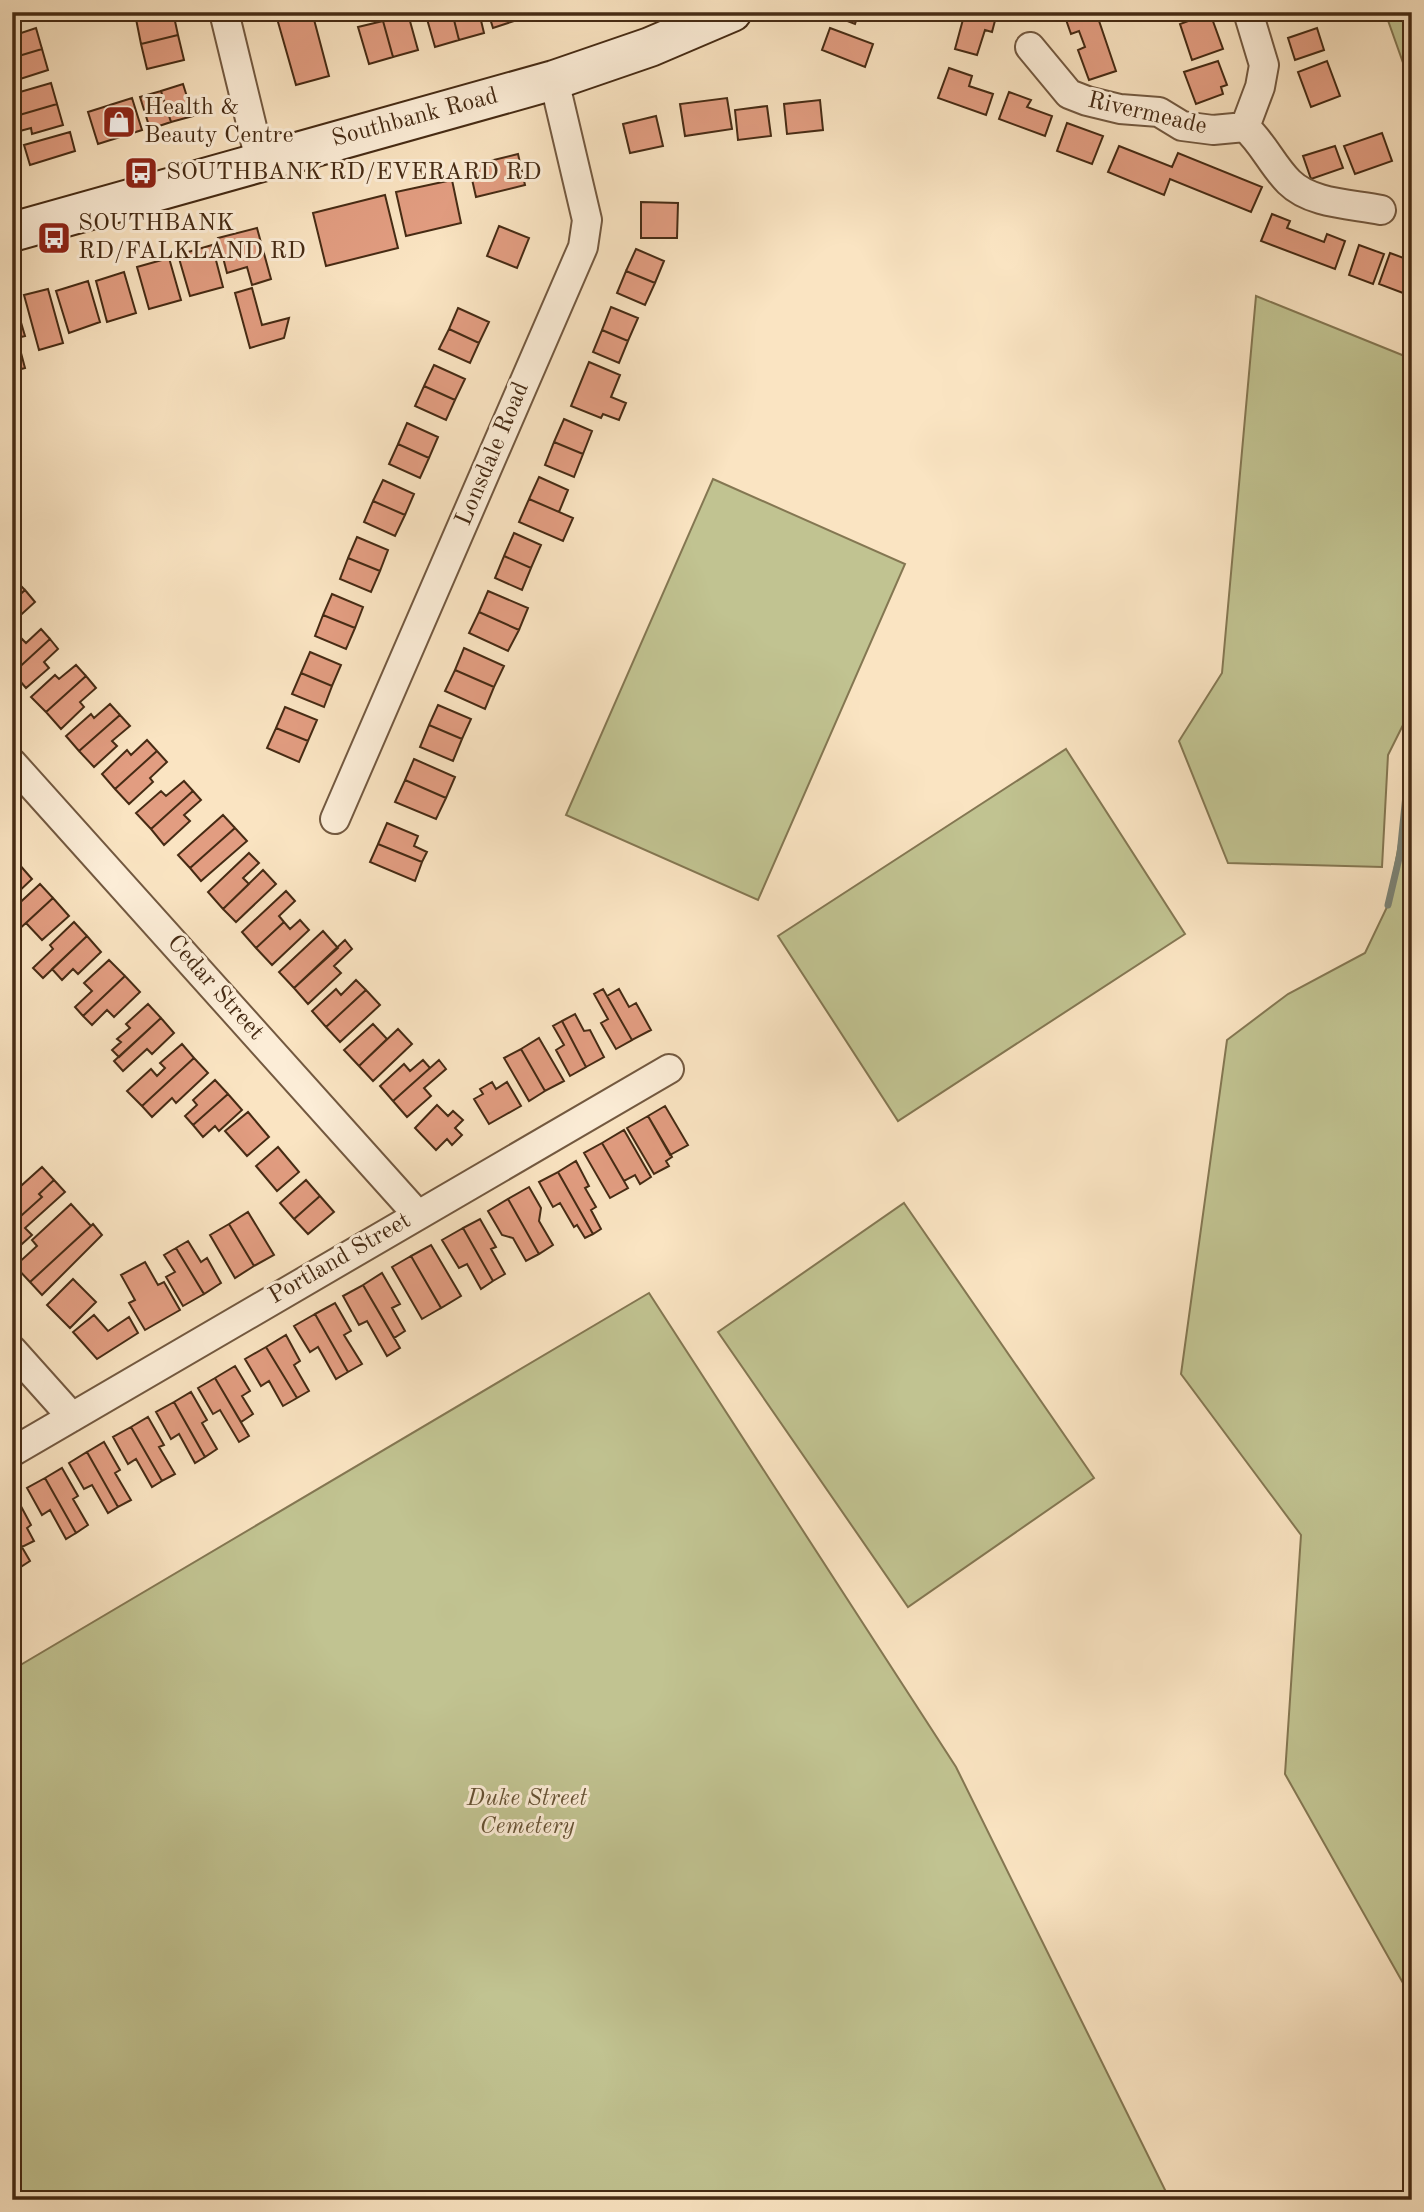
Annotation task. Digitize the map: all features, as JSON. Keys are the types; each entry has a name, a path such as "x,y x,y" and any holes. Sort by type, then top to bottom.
{"street":[{"path":"224,12 260,160"},
{"name":"Southbank Road","path":"12,232 260,160 554,80 650,47 732,12"},
{"path":"1248,12 1264,65 1260,87 1245,127 1262,143 1290,183 1320,199 1381,209"},
{"name":"Rivermeade","path":"1030,47 1069,94 1087,102 1120,109 1159,112 1182,126 1213,130 1245,127"},
{"name":"Lonsdale Road","path":"335,819 583,247 587,220 554,80"},
{"name":"Cedar Street","path":"12,763 417,1214"},
{"name":"Portland Street","path":"12,1452 669,1069"},
{"path":"12,1350 72,1416"}],"green space":[{"path":"1385,12 1412,12 1412,88"},
{"path":"1256,296 1412,359 1412,707 1388,755 1382,867 1228,863 1179,741 1222,673"},
{"path":"713,479 905,564 758,900 566,815"},
{"path":"1066,749 1185,934 898,1121 778,936"},
{"path":"1412,772 1412,1999 1285,1774 1301,1535 1181,1374 1227,1040 1288,994 1365,953 1388,905"},
{"path":"904,1203 1094,1478 908,1607 718,1332"},
{"name":"Duke Street Cemetery","path":"649,1293 956,1767 1170,2200 12,2200 12,1670"}],"building":[{"path":"173,12 178,35 141,44 136,19"},
{"path":"312,12 329,76 296,85 276,15"},
{"path":"425,12 452,12 459,40 435,47"},
{"path":"452,12 479,12 484,33 459,40"},
{"path":"488,12 515,12 517,20 493,28"},
{"path":"515,12 542,12 542,14 517,20"},
{"path":"824,12 859,12 855,24"},
{"path":"965,12 997,13 992,32 985,30 977,55 955,49"},
{"path":"1096,12 1116,71 1089,80 1078,50 1085,47 1079,31 1071,34 1064,14"},
{"path":"1210,13 1223,49 1192,60 1180,24"},
{"path":"408,14 418,50 393,57 383,21"},
{"path":"383,21 393,57 369,64 358,27"},
{"path":"36,28 42,49 12,58 12,36"},
{"path":"830,28 873,44 865,67 822,50"},
{"path":"1317,28 1324,50 1295,60 1288,38"},
{"path":"178,35 184,60 147,69 141,44"},
{"path":"42,49 48,70 17,80 15,74 12,75 12,58"},
{"path":"1218,61 1227,85 1221,87 1223,94 1196,104 1184,72"},
{"path":"1327,61 1340,96 1311,107 1298,72"},
{"path":"949,68 972,76 969,86 993,94 986,115 938,98"},
{"path":"51,83 57,104 16,116 12,100 21,97 20,92"},
{"path":"183,84 193,116 171,122 161,91"},
{"path":"161,91 171,122 150,129 140,97"},
{"path":"1009,92 1031,100 1027,107 1052,116 1045,136 999,119"},
{"path":"132,98 142,130 120,137 110,105"},
{"path":"727,98 732,129 685,136 680,104"},
{"path":"820,100 823,130 787,134 784,104"},
{"path":"57,104 63,125 32,134 31,128 20,131 16,116"},
{"path":"110,105 120,137 98,144 88,112"},
{"path":"767,106 771,136 738,140 735,110"},
{"path":"656,116 663,146 630,153 623,124"},
{"path":"1067,123 1103,136 1092,164 1057,151"},
{"path":"70,132 75,151 30,165 24,145"},
{"path":"1382,133 1392,161 1355,174 1344,146"},
{"path":"1119,146 1172,167 1178,153 1262,187 1251,212 1170,179 1164,195 1108,172"},
{"path":"1335,146 1343,168 1311,179 1303,156"},
{"path":"518,154 525,185 476,197 469,166"},
{"path":"452,180 461,223 406,236 396,192"},
{"path":"385,195 398,248 326,266 313,213"},
{"path":"641,202 678,203 677,238 641,238"},
{"path":"1272,214 1290,221 1287,228 1324,242 1327,234 1345,241 1335,269 1261,241"},
{"path":"499,226 529,238 517,268 487,256"},
{"path":"257,228 271,279 252,285 247,267 227,273 218,238"},
{"path":"212,245 223,287 190,296 178,255"},
{"path":"1359,245 1384,254 1373,284 1349,275"},
{"path":"636,249 664,261 655,283 626,271"},
{"path":"1390,253 1412,261 1409,271 1412,272 1411,296 1379,284"},
{"path":"169,258 181,300 149,309 137,267"},
{"path":"626,271 655,283 645,305 617,293"},
{"path":"124,272 136,313 107,322 96,281"},
{"path":"88,281 100,322 69,333 56,291"},
{"path":"252,288 262,325 289,318 284,338 250,348 235,293"},
{"path":"48,289 63,343 39,350 24,295"},
{"path":"611,307 638,318 628,341 602,330"},
{"path":"458,308 489,322 479,343 449,329"},
{"path":"17,309 25,336 17,338 25,368 14,371 12,311"},
{"path":"449,329 479,343 470,363 439,349"},
{"path":"602,330 628,341 619,363 593,352"},
{"path":"589,362 620,375 611,397 626,403 619,420 603,414 601,418 571,406"},
{"path":"434,365 465,379 455,400 424,386"},
{"path":"424,386 455,400 446,420 415,406"},
{"path":"564,419 592,431 583,454 554,442"},
{"path":"407,423 438,437 429,458 398,444"},
{"path":"554,442 583,454 574,477 545,465"},
{"path":"398,444 429,458 420,478 389,464"},
{"path":"539,477 568,490 559,512 529,499"},
{"path":"383,480 414,494 405,515 373,501"},
{"path":"529,499 573,518 563,541 519,522"},
{"path":"373,501 405,515 395,536 364,522"},
{"path":"514,533 541,545 531,568 504,556"},
{"path":"357,537 388,550 380,571 348,558"},
{"path":"504,556 531,568 522,590 495,578"},
{"path":"348,558 380,571 371,592 340,579"},
{"path":"12,577 25,590 12,602"},
{"path":"25,590 35,602 12,623 12,602"},
{"path":"488,591 528,608 519,630 479,612"},
{"path":"332,594 363,607 355,628 323,615"},
{"path":"479,612 519,630 508,651 469,633"},
{"path":"323,615 355,628 346,649 315,636"},
{"path":"41,629 50,639 13,673 12,648 22,639 26,643"},
{"path":"50,639 58,649 44,662 49,668 26,688 13,673"},
{"path":"464,648 504,666 494,687 455,670"},
{"path":"310,652 341,665 332,686 301,673"},
{"path":"76,665 86,676 46,712 31,697 55,675 59,679"},
{"path":"455,670 494,687 485,709 445,691"},
{"path":"301,673 332,686 324,707 292,694"},
{"path":"86,676 96,688 80,702 84,707 61,729 46,712"},
{"path":"110,704 120,715 79,751 66,736 91,714 94,718"},
{"path":"438,705 471,719 462,739 429,725"},
{"path":"285,707 317,720 308,741 276,728"},
{"path":"120,715 130,726 112,741 117,746 94,767 79,751"},
{"path":"429,725 462,739 453,761 420,747"},
{"path":"276,728 308,741 299,762 267,748"},
{"path":"147,740 157,751 115,789 102,774 127,750 131,755"},
{"path":"157,751 167,762 150,778 153,782 129,804 115,789"},
{"path":"414,759 455,777 446,798 405,780"},
{"path":"405,780 446,798 436,819 395,802"},
{"path":"184,781 193,791 151,829 136,813 161,791 166,796"},
{"path":"193,791 201,800 184,815 190,821 164,845 151,829"},
{"path":"223,815 235,828 190,868 178,855"},
{"path":"387,823 418,836 414,846 427,852 422,862 378,844"},
{"path":"235,828 247,841 201,881 190,868"},
{"path":"378,844 422,862 415,881 370,862"},
{"path":"249,853 259,863 243,878 249,884 223,909 208,892"},
{"path":"18,863 32,879 12,898 12,868"},
{"path":"263,870 276,884 236,922 223,909"},
{"path":"40,884 53,898 15,933 12,929 12,910"},
{"path":"286,891 295,901 279,916 284,922 256,948 242,932"},
{"path":"53,898 69,916 42,940 26,923"},
{"path":"300,920 309,930 272,965 256,948 284,922 290,929"},
{"path":"74,922 87,936 43,978 33,968 53,949 50,945"},
{"path":"323,931 338,948 294,988 279,972"},
{"path":"87,936 101,952 78,974 73,969 62,980 52,969"},
{"path":"345,940 352,949 334,966 341,973 308,1004 294,988"},
{"path":"109,960 125,976 83,1016 75,1007 92,991 84,983"},
{"path":"125,976 140,992 114,1017 107,1010 92,1025 83,1016"},
{"path":"356,980 366,990 326,1027 312,1011 336,989 341,995"},
{"path":"603,989 632,1040 616,1049 601,1023 608,1019 594,994"},
{"path":"619,989 629,1007 636,1003 651,1030 632,1040 607,996"},
{"path":"366,990 380,1005 340,1042 326,1027"},
{"path":"148,1004 161,1018 119,1057 112,1050 121,1042 117,1039 130,1028 126,1024"},
{"path":"575,1014 584,1031 590,1030 604,1057 586,1067 562,1021"},
{"path":"161,1018 174,1033 152,1054 147,1049 123,1071 114,1061"},
{"path":"562,1021 586,1067 570,1076 556,1050 564,1045 553,1026"},
{"path":"373,1024 387,1039 359,1066 344,1050"},
{"path":"398,1029 412,1044 373,1081 359,1066"},
{"path":"539,1038 564,1081 545,1091 521,1049"},
{"path":"182,1044 194,1058 142,1106 127,1091 151,1069 157,1076 165,1068 160,1063"},
{"path":"521,1049 545,1091 529,1101 504,1058"},
{"path":"194,1058 208,1073 176,1103 172,1098 152,1117 142,1106"},
{"path":"423,1060 430,1068 393,1101 380,1086 404,1064 410,1071"},
{"path":"439,1060 446,1069 424,1088 431,1096 407,1117 393,1101"},
{"path":"215,1080 228,1094 193,1125 185,1116 197,1105 193,1100"},
{"path":"492,1082 496,1089 507,1082 521,1106 489,1124 474,1099 483,1094 480,1089"},
{"path":"228,1094 242,1110 219,1131 215,1126 203,1137 193,1125"},
{"path":"437,1105 448,1116 453,1111 463,1120 455,1128 462,1135 452,1145 447,1139 436,1150 415,1128"},
{"path":"665,1106 688,1145 670,1155 648,1116"},
{"path":"248,1112 269,1137 247,1156 225,1131"},
{"path":"648,1116 672,1157 666,1161 669,1166 654,1174 627,1128"},
{"path":"624,1130 651,1177 640,1184 635,1175 624,1181 602,1143"},
{"path":"602,1143 628,1188 610,1198 584,1153"},
{"path":"278,1147 299,1172 277,1191 256,1166"},
{"path":"576,1161 589,1186 585,1188 596,1207 591,1210 601,1229 593,1234 558,1172"},
{"path":"42,1167 54,1180 39,1194 42,1197 12,1224 12,1194"},
{"path":"558,1172 593,1234 585,1238 577,1225 574,1227 560,1203 553,1207 539,1182"},
{"path":"54,1180 65,1192 25,1228 32,1235 12,1253 12,1224 42,1197 39,1194"},
{"path":"306,1180 320,1196 294,1219 280,1203"},
{"path":"529,1187 541,1208 539,1221 553,1245 539,1254 508,1199"},
{"path":"320,1196 334,1212 308,1234 294,1219"},
{"path":"508,1199 539,1254 526,1261 513,1238 502,1235 488,1211"},
{"path":"71,1204 91,1226 30,1282 15,1266 37,1246 32,1240"},
{"path":"248,1212 274,1255 254,1266 229,1224"},
{"path":"480,1219 496,1247 491,1249 505,1274 493,1281 463,1228"},
{"path":"93,1224 102,1235 42,1295 30,1282"},
{"path":"229,1224 254,1266 235,1278 210,1235"},
{"path":"463,1228 493,1281 481,1289 467,1264 459,1268 442,1240"},
{"path":"188,1241 201,1262 207,1258 221,1283 204,1294 176,1248"},
{"path":"431,1245 461,1296 441,1308 411,1256"},
{"path":"176,1248 204,1294 183,1306 166,1277 175,1272 164,1255"},
{"path":"411,1256 441,1308 422,1319 392,1267"},
{"path":"145,1262 158,1285 164,1282 180,1310 145,1330 129,1303 135,1300 121,1275"},
{"path":"382,1273 400,1304 392,1308 405,1331 394,1338 363,1285"},
{"path":"73,1279 96,1302 70,1328 47,1305"},
{"path":"363,1285 400,1348 387,1356 367,1321 359,1325 343,1296"},
{"path":"335,1303 351,1331 344,1335 362,1364 348,1372 315,1314"},
{"path":"315,1314 348,1372 336,1379 318,1347 310,1352 294,1326"},
{"path":"94,1315 108,1331 129,1317 138,1333 97,1359 73,1332"},
{"path":"286,1335 300,1361 294,1365 309,1391 297,1398 266,1347"},
{"path":"266,1347 297,1398 283,1406 269,1381 261,1386 245,1359"},
{"path":"235,1366 250,1391 242,1396 253,1414 241,1422 215,1378"},
{"path":"215,1378 249,1436 239,1442 220,1410 213,1414 198,1388"},
{"path":"191,1392 207,1420 202,1423 217,1449 205,1457 174,1402"},
{"path":"174,1402 205,1457 195,1463 179,1434 171,1439 156,1412"},
{"path":"148,1417 164,1445 159,1447 175,1474 162,1481 131,1427"},
{"path":"131,1427 162,1481 152,1487 136,1459 128,1464 113,1437"},
{"path":"104,1442 120,1470 115,1473 131,1500 118,1507 87,1452"},
{"path":"87,1452 118,1507 108,1513 92,1485 84,1489 69,1463"},
{"path":"62,1468 78,1496 73,1499 88,1525 76,1533 45,1478"},
{"path":"45,1478 76,1533 66,1539 50,1510 42,1515 27,1488"},
{"path":"16,1497 31,1525 27,1528 34,1541 22,1547 12,1530 12,1499"},
{"path":"12,1530 30,1561 19,1568 12,1556"}],"waterway":[{"path":"1388,905 1400,854 1407,785 1412,772"}],"place":[{"name":"Health & Beauty Centre","path":"119,122"},
{"name":"SOUTHBANK RD/EVERARD RD","path":"141,173"},
{"name":"SOUTHBANK RD/FALKLAND RD","path":"54,238"}]}
